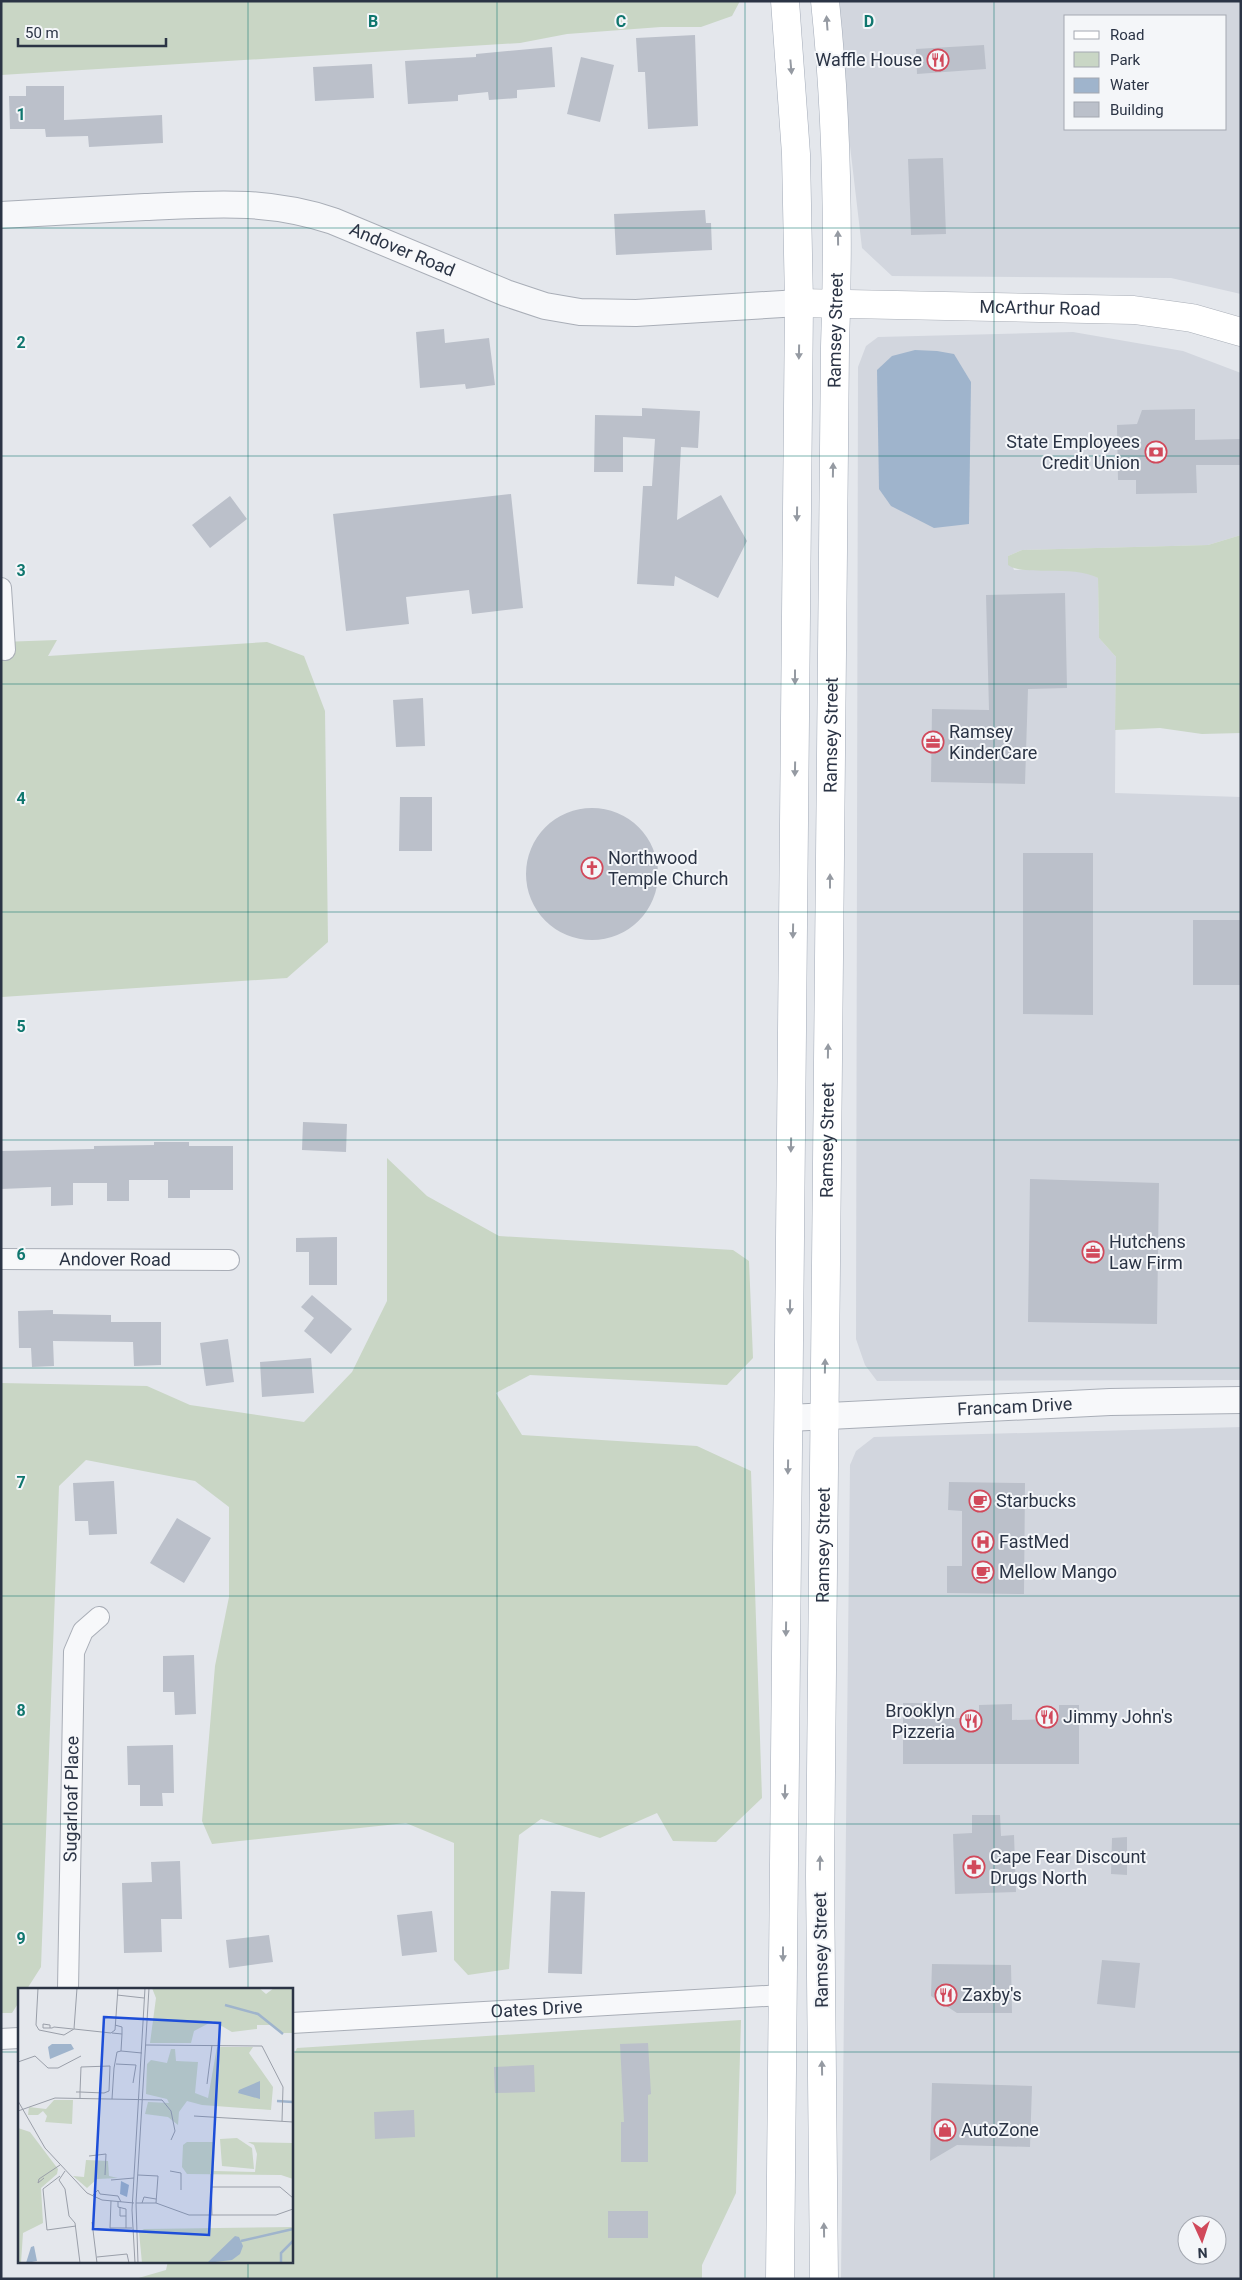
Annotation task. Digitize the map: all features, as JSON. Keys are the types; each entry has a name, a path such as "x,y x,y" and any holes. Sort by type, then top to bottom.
{"main road":[{"name":"Ramsey Street","path":"780,2279 799,303 796,154 786,1"},
{"name":"Ramsey Street","path":"824,2279 820,1866 836,304 838,260 836,162 825,1"},
{"name":"McArthur Road","path":"799,303 1134,310 1192,318 1241,332"}],"street":[{"name":"Andover Road","path":"1,215 227,203 269,205 310,213 333,221 499,291 526,301 565,310 636,313 799,303"},
{"path":"1,588 5,650"},
{"name":"Andover Road","path":"1,1259 229,1260"},
{"name":"Francam Drive","path":"788,1418 1110,1402 1241,1400"},
{"name":"Sugarloaf Place","path":"68,1988 74,1652 83,1630 99,1617"},
{"name":"Oates Drive","path":"292,2023 783,1995"},
{"path":"1,2039 18,2038"}],"shaded area":[{"path":"833,1 1241,1 1241,294 1171,278 892,276 862,248"},
{"path":"1073,332 1183,351 1241,373 1241,535 1208,545 1022,550 1008,556 1014,570 1051,569 1087,572 1098,578 1099,638 1116,657 1115,793 1241,797 1241,1380 877,1381 865,1365 856,1339 858,367 866,346 878,337"},
{"path":"1241,1427 1241,2279 841,2279 850,1465 856,1451 874,1437"}],"green space":[{"path":"1,1 740,1 732,16 701,27 661,27 567,34 520,43 1,75"},
{"path":"1241,535 1241,733 1202,734 1160,728 1115,730 1116,657 1099,638 1098,578 1075,572 1025,570 1008,565 1008,556 1022,550 1208,545"},
{"path":"57,640 48,656 267,642 304,656 325,711 328,942 287,978 2,997 1,642"},
{"path":"387,1158 427,1196 499,1236 733,1250 749,1261 753,1358 727,1385 530,1375 496,1393 522,1435 697,1446 751,1471 762,1798 716,1842 673,1841 657,1813 600,1838 541,1819 519,1835 509,1969 468,1975 454,1960 454,1843 406,1823 212,1844 202,1821 215,1666 229,1597 229,1507 195,1481 86,1460 59,1486 41,1967 28,1988 18,1988 18,2004 12,2013 1,2013 1,1383 147,1386 190,1405 304,1422 352,1372 387,1301"},
{"path":"741,2020 736,2193 702,2265 702,2279 135,2279 166,2270 168,2262 292,2262 292,2058 297,2048"}],"water":[{"path":"915,350 954,354 971,382 969,524 934,528 891,506 879,489 877,370 892,356"}],"building":[{"path":"695,35 698,126 648,129 645,72 638,72 636,38"},
{"path":"984,45 986,69 917,74 916,49"},
{"path":"552,47 555,87 517,90 517,98 489,100 488,92 458,95 458,101 408,104 405,61 476,57 476,54"},
{"path":"581,57 614,65 600,122 567,114"},
{"path":"372,64 374,98 315,101 313,67"},
{"path":"26,86 64,86 64,120 162,115 163,143 89,147 88,136 46,137 45,129 10,129 9,96 26,96"},
{"path":"943,158 946,234 911,235 908,159"},
{"path":"705,210 706,223 711,223 712,250 616,255 614,214"},
{"path":"444,329 445,343 489,338 495,385 466,389 465,384 420,388 416,332"},
{"path":"642,408 700,411 698,448 681,447 677,520 721,495 747,541 718,598 675,576 674,586 637,584 643,486 652,486 655,439 623,437 623,472 594,472 595,415 642,416"},
{"path":"1195,409 1195,440 1241,439 1241,465 1196,465 1197,493 1136,494 1136,480 1118,480 1117,425 1137,424 1142,410"},
{"path":"511,494 523,608 472,614 469,590 406,597 409,624 346,631 333,514"},
{"path":"230,496 247,519 210,548 192,525"},
{"path":"1065,593 1067,688 1028,689 1025,784 931,782 932,709 989,710 986,595"},
{"path":"423,698 425,746 396,747 393,700"},
{"path":"400,797 432,797 432,851 399,851"},
{"name":"Northwood Temple Church","path":"592,808 605,809 617,813 639,827 653,849 657,861 657,887 653,899 639,921 617,935 605,939 592,940 579,939 567,935 545,921 531,899 527,887 526,874 527,861 531,849 545,827 567,813 579,809"},
{"path":"1023,853 1093,853 1093,1015 1023,1014"},
{"path":"1193,920 1241,920 1241,985 1193,985"},
{"path":"303,1122 347,1124 346,1152 302,1150"},
{"path":"154,1142 189,1142 189,1146 233,1146 233,1190 190,1190 190,1198 168,1198 168,1180 129,1180 129,1201 107,1201 107,1183 73,1183 73,1205 51,1206 51,1187 1,1189 1,1151 94,1149 94,1146 154,1145"},
{"name":"Hutchens Law Firm","path":"1030,1179 1159,1183 1157,1324 1028,1322"},
{"path":"337,1237 337,1285 309,1285 309,1252 296,1252 296,1238"},
{"path":"312,1295 352,1329 331,1354 304,1331 314,1318 301,1307"},
{"path":"53,1310 53,1314 111,1315 111,1322 161,1322 161,1365 134,1366 133,1342 53,1341 54,1366 32,1367 31,1348 19,1348 18,1311"},
{"path":"228,1339 234,1382 206,1386 200,1343"},
{"path":"311,1358 314,1393 262,1397 260,1362"},
{"path":"114,1481 117,1534 89,1535 88,1521 75,1521 73,1483"},
{"path":"949,1482 1025,1483 1024,1594 947,1593 947,1566 962,1566 962,1511 948,1510"},
{"path":"177,1518 211,1538 184,1583 150,1563"},
{"path":"194,1655 196,1714 175,1715 174,1692 163,1692 163,1656"},
{"path":"903,1703 937,1703 937,1718 979,1718 979,1705 1012,1704 1012,1720 1059,1719 1059,1705 1079,1705 1079,1764 903,1764"},
{"path":"173,1745 174,1793 162,1793 163,1806 140,1806 140,1785 128,1785 127,1746"},
{"path":"972,1815 1000,1815 1001,1836 1014,1835 1016,1892 955,1894 953,1834 972,1833"},
{"path":"1127,1837 1127,1875 1111,1874 1112,1838"},
{"path":"180,1861 182,1919 161,1919 162,1952 124,1953 122,1883 152,1882 151,1862"},
{"path":"551,1891 585,1892 582,1974 548,1973"},
{"path":"432,1911 437,1952 402,1956 397,1915"},
{"path":"269,1935 273,1962 229,1968 226,1940"},
{"path":"1102,1960 1140,1963 1135,2008 1097,2004"},
{"path":"932,1964 1011,1965 1012,2013 957,2013 931,1996"},
{"path":"648,2043 651,2094 648,2095 648,2162 621,2162 621,2122 624,2122 620,2044"},
{"path":"534,2065 535,2092 495,2093 494,2067"},
{"path":"932,2083 1032,2086 1030,2147 957,2145 930,2161"},
{"path":"414,2110 415,2137 375,2139 374,2112"},
{"path":"608,2211 648,2211 648,2238 608,2238"}],"place":[{"name":"Waffle House","path":"938,60"},
{"name":"State Employees Credit Union","path":"1156,452"},
{"name":"Ramsey KinderCare","path":"933,742"},
{"name":"Northwood Temple Church","path":"592,868"},
{"name":"Hutchens Law Firm","path":"1093,1252"},
{"name":"Starbucks","path":"980,1501"},
{"name":"FastMed","path":"983,1542"},
{"name":"Mellow Mango","path":"983,1572"},
{"name":"Jimmy John's","path":"1047,1717"},
{"name":"Brooklyn Pizzeria","path":"971,1721"},
{"name":"Cape Fear Discount Drugs North","path":"974,1867"},
{"name":"Zaxby's","path":"946,1995"},
{"name":"AutoZone","path":"945,2130"}]}
